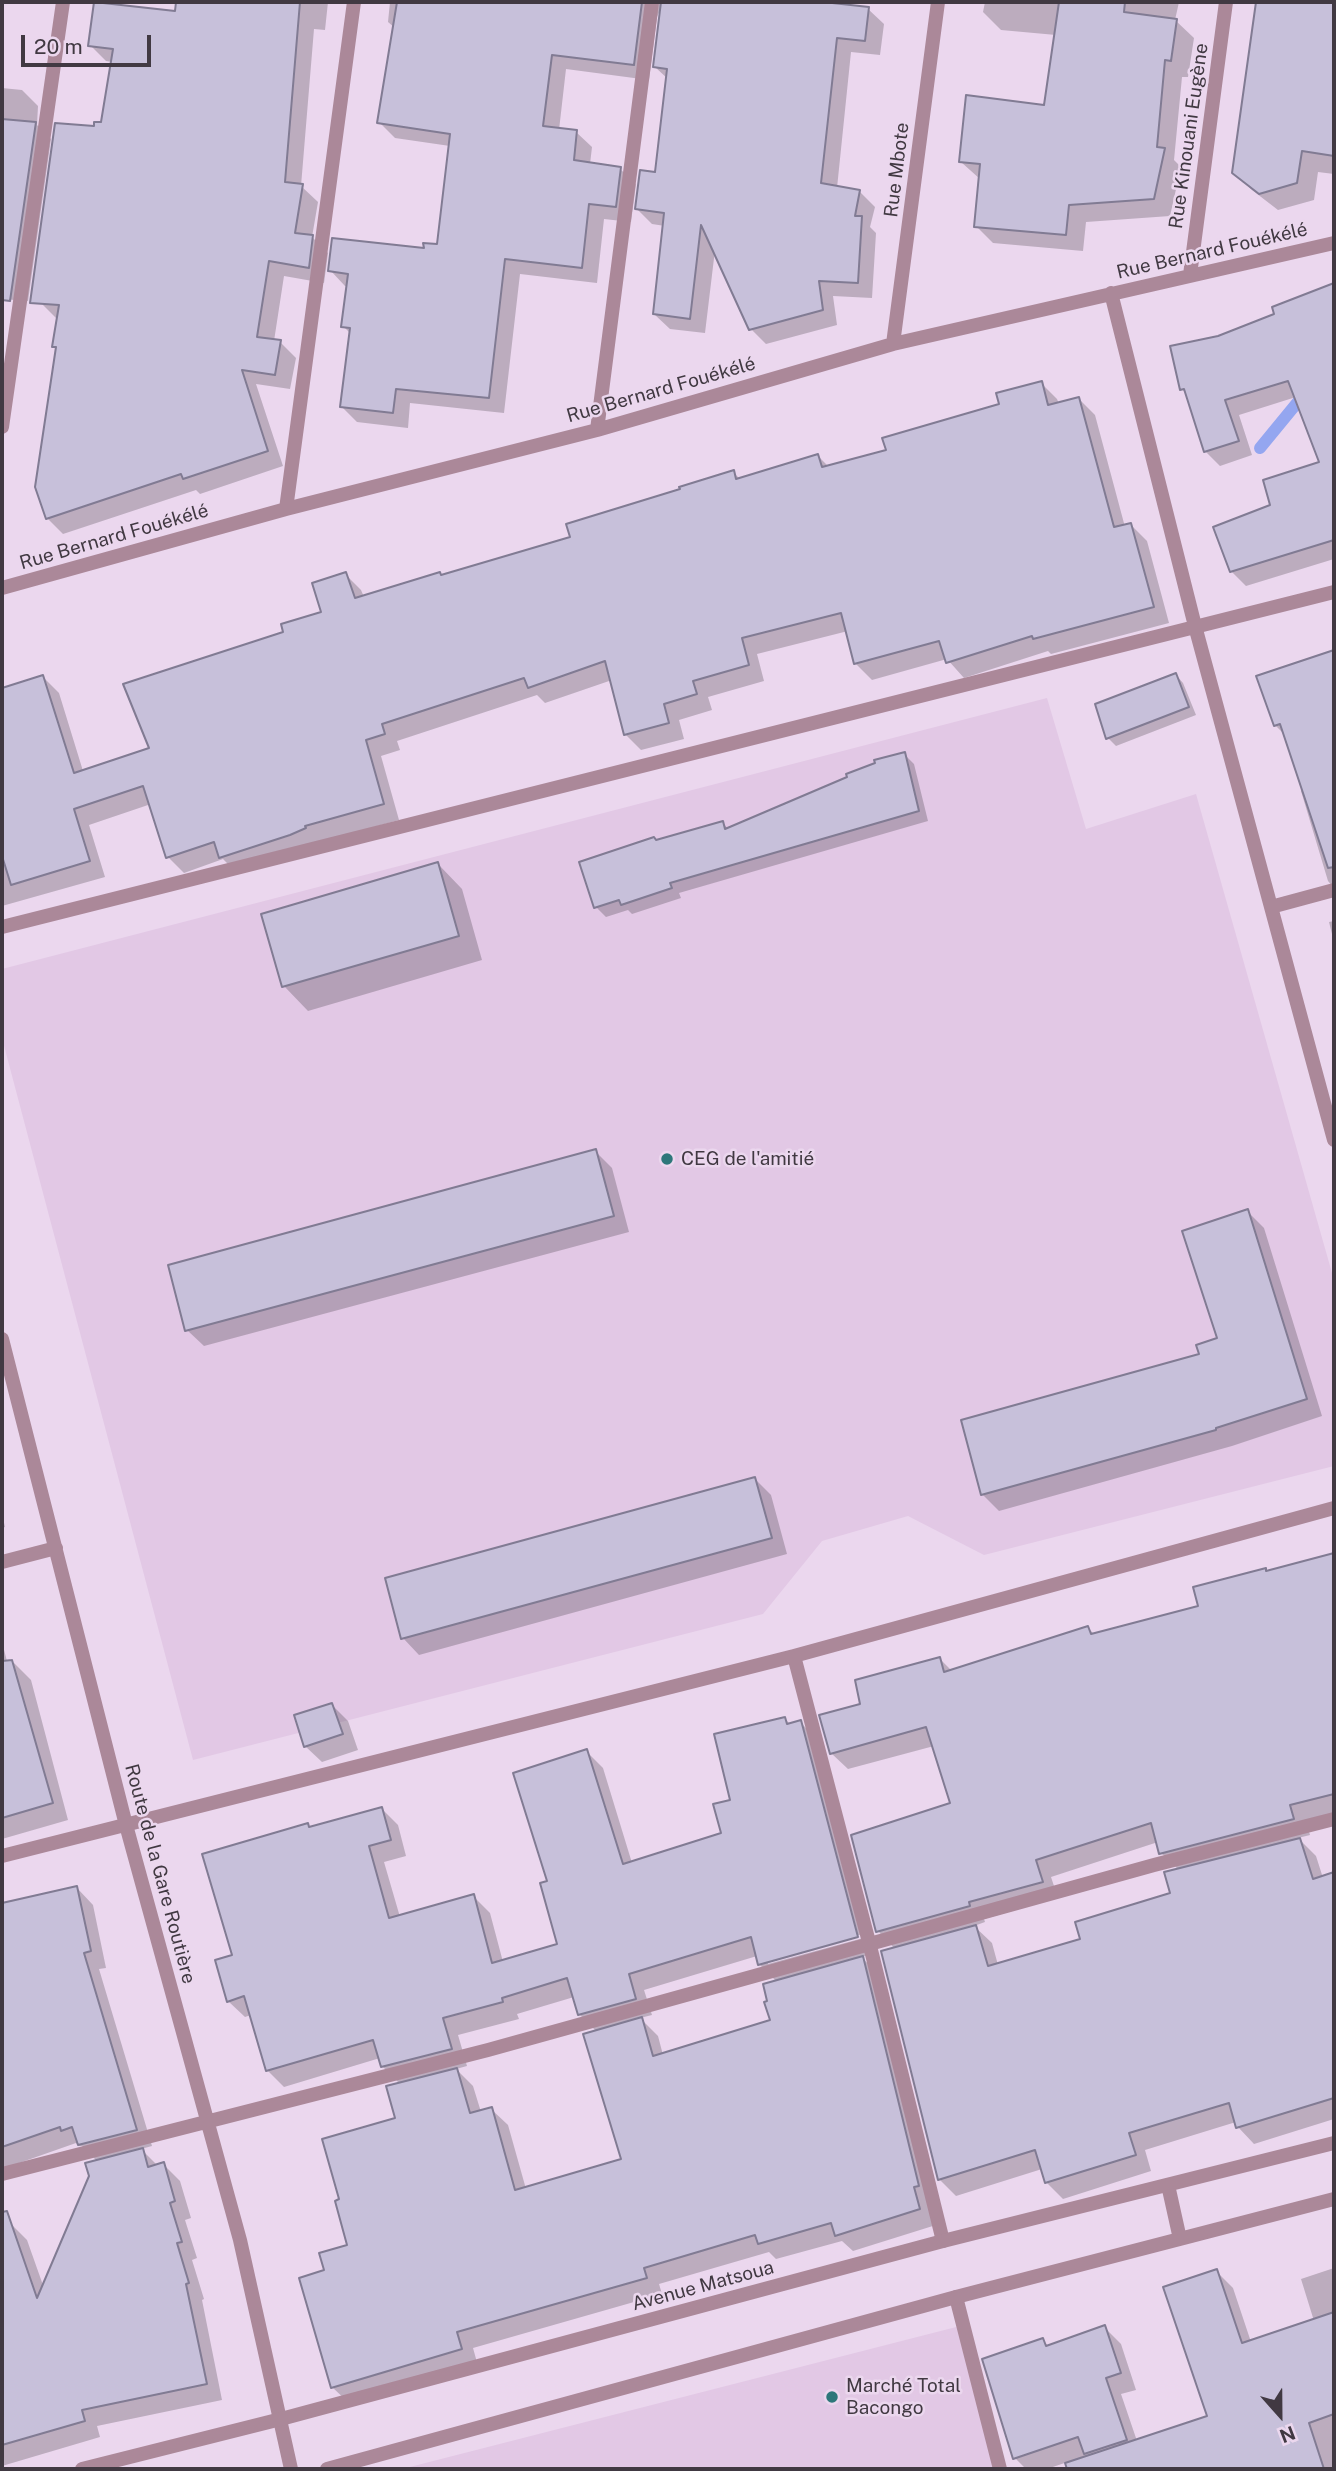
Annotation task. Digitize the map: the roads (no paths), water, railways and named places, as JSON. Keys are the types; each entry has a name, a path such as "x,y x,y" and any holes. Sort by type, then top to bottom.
{"street":[{"path":"2,427 64,2"},
{"path":"286,509 354,2"},
{"path":"597,429 652,2"},
{"name":"Rue Mbote","path":"893,344 938,2"},
{"name":"Rue Kinouani Eugène","path":"1190,275 1226,2"},
{"name":"Rue Bernard Fouékélé","path":"2,588 286,509 597,429 893,344 1334,243"},
{"path":"1111,293 1195,626 1334,1140"},
{"path":"2,927 1334,592"},
{"path":"1271,907 1334,890"},
{"name":"Route de la Gare Routière","path":"2,1339 126,1825 240,2240 291,2469"},
{"path":"2,1856 794,1656 1334,1508"},
{"path":"2,1562 56,1548"},
{"path":"794,1656 870,1945 943,2241"},
{"path":"2,2175 488,2050 1154,1865 1334,1819"},
{"name":"Avenue Matsoua","path":"82,2469 281,2419 943,2241 1334,2143"},
{"path":"1168,2185 1180,2239"},
{"path":"327,2469 957,2297 1334,2199"},
{"path":"957,2297 1000,2469"}],"waterway":[{"path":"1260,448 1306,392"}],"place":[{"name":"CEG de l'amitié","path":"667,1159"},
{"name":"Marché Total Bacongo","path":"832,2397"}]}
